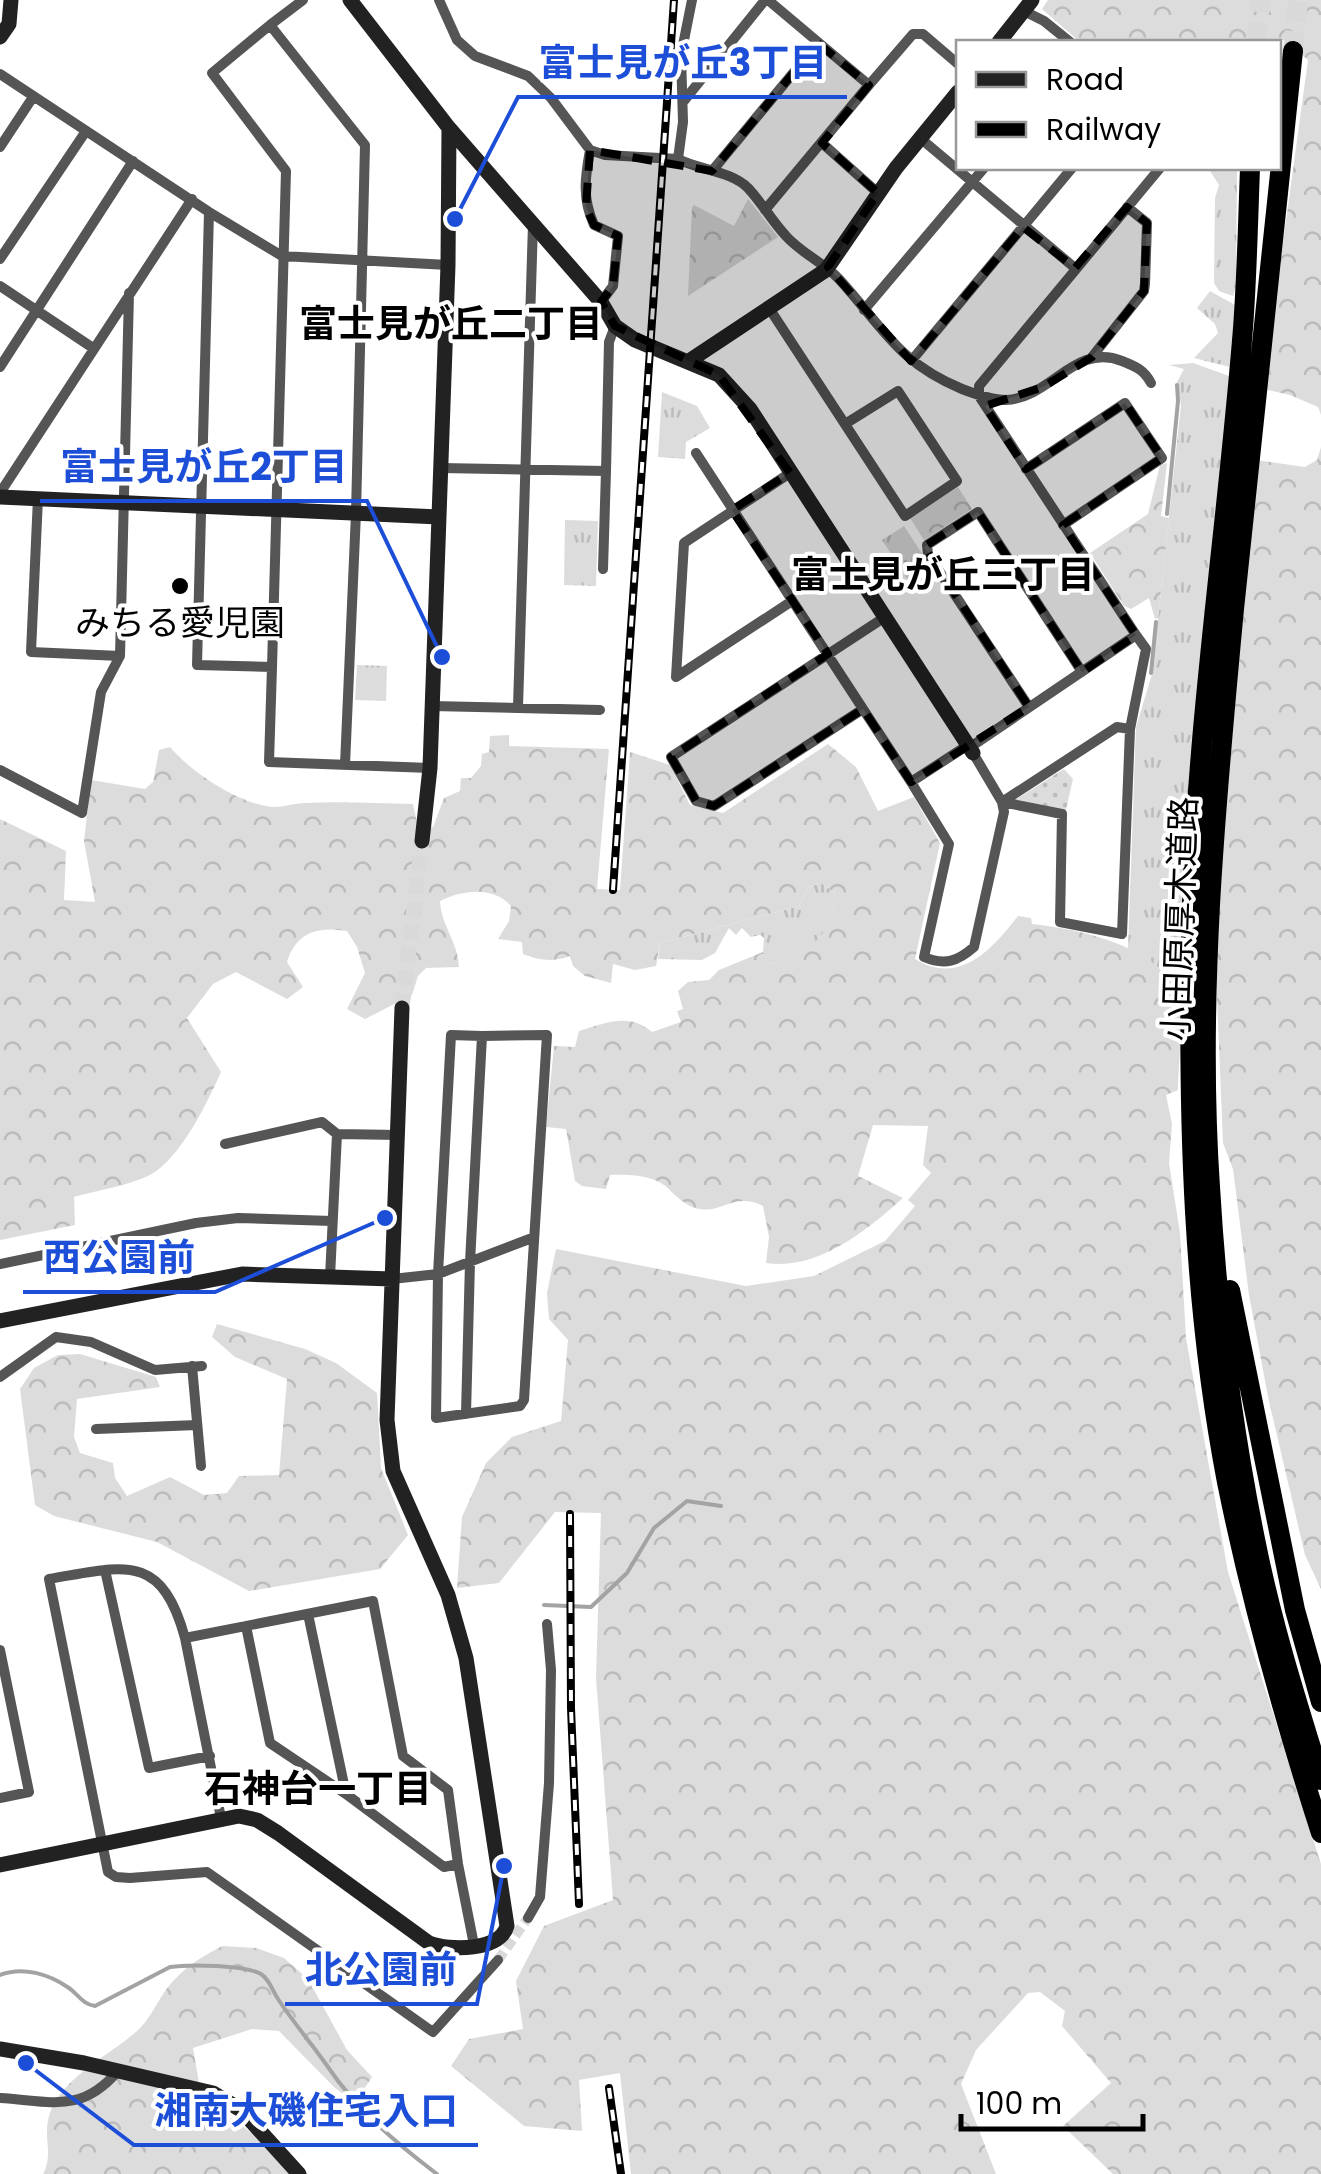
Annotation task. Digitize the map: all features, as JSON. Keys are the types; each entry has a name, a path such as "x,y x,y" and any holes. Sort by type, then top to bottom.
{"highway":[{"name":"小田原厚木道路","path":"1281,159 1292,51"},
{"name":"小田原厚木道路","path":"1250,170 1243,326 1201,758 1191,940 1196,1226 1209,1363 1226,1478 1248,1581 1321,1833"},
{"name":"小田原厚木道路","path":"1280,170 1218,780 1206,1004 1210,1185 1223,1337 1256,1546 1287,1670 1321,1780"},
{"path":"1210,1185 1295,1610 1321,1702"}],"street":[{"path":"0,37 9,24 11,0"},
{"path":"303,0 212,73 286,171 269,762 430,768"},
{"path":"350,0 450,128 602,302 615,326 635,340 719,375 734,389 970,749 1004,812 974,946 959,960 937,963 924,957 950,844 696,453"},
{"path":"439,0 457,40 475,56 528,76 551,98 590,150 605,155 678,159 744,184 787,238 835,275 884,337 933,377 979,396 1008,400 1024,395 1092,356 1144,291 1147,223 1127,206"},
{"path":"678,159 683,102 681,55 692,0"},
{"path":"683,102 766,0 868,85"},
{"path":"1001,40 1028,6 1068,40"},
{"path":"270,25 365,144 346,765"},
{"path":"766,210 914,34 923,34 956,62"},
{"path":"712,171 818,43"},
{"path":"0,74 282,256 448,265"},
{"path":"689,362 826,270 878,193 956,94"},
{"path":"0,148 33,97"},
{"path":"422,841 430,768 450,128"},
{"path":"0,260 86,131"},
{"path":"920,138 956,169"},
{"path":"822,144 878,193"},
{"path":"590,150 583,190 586,207 594,225 618,236 614,286 602,302"},
{"path":"0,367 134,162"},
{"path":"957,170 1075,268"},
{"path":"864,310 982,170"},
{"path":"912,360 1070,170"},
{"path":"1002,802 1062,814 1060,922 1122,934 1130,729 1146,649 979,396 980,386 1158,170"},
{"path":"192,200 0,495 439,518"},
{"path":"209,212 198,665 272,666"},
{"path":"518,708 533,224"},
{"path":"0,286 93,348"},
{"path":"0,770 82,813 101,692 120,656 129,293"},
{"path":"769,308 905,516 957,481 898,391 845,424"},
{"path":"603,569 609,342 615,326"},
{"path":"1092,356 1106,355 1144,370 1151,383"},
{"path":"1026,470 1125,403 1162,458 1063,525"},
{"path":"441,468 606,470"},
{"path":"790,474 684,543 676,677 792,601"},
{"path":"38,498 32,652 120,656"},
{"path":"1029,707 928,554 928,545 940,536 978,512 1082,672"},
{"path":"863,709 714,806 696,801 670,757 886,617"},
{"path":"911,782 970,749 1136,635"},
{"path":"432,706 600,710"},
{"path":"1002,802 1118,727 1130,729"},
{"path":"0,1865 239,1816 257,1820 430,1944 442,1948 474,1945 497,1941 504,1935 507,1926 466,1658 448,1595 393,1472 387,1420 402,1008"},
{"path":"547,1034 524,1400 520,1406 436,1418 438,1274 451,1035 482,1036 547,1034"},
{"path":"466,1414 482,1036"},
{"path":"226,1144 322,1122 337,1134 398,1135"},
{"path":"330,1276 337,1134"},
{"path":"0,1264 196,1223 238,1218 332,1221"},
{"path":"0,1321 242,1274 392,1279 438,1274 532,1238"},
{"path":"0,1377 56,1337 91,1342 155,1370 198,1366 201,1466"},
{"path":"96,1430 197,1425"},
{"path":"220,1818 178,1612 154,1578 123,1567 49,1579 108,1872 116,1877 207,1872 433,2032 498,1960"},
{"path":"105,1570 149,1768 210,1756"},
{"path":"185,1638 373,1601 402,1756 448,1790 474,1945"},
{"path":"308,1614 346,1794"},
{"path":"528,1918 540,1898 549,1783 551,1670 547,1624"},
{"path":"246,1626 270,1744 346,1794 444,1867 458,1864"},
{"path":"0,1650 29,1792 0,1798"},
{"path":"0,2049 196,2088 227,2100 241,2110 299,2174"},
{"path":"0,2098 66,2102 87,2099 102,2090 118,2071"}],"highlighted area":[{"path":"818,43 869,85 822,143 878,193 828,267 911,361 1023,227 1075,268 1127,207 1147,223 1144,291 1092,357 1043,387 985,406 1026,469 1125,403 1162,458 1063,525 1136,635 1082,672 978,512 924,547 1029,707 911,782 863,709 714,806 696,801 671,757 828,654 732,510 790,473 719,375 615,326 601,302 613,286 618,236 594,225 586,207 590,150 712,171"}],"green space":[{"path":"1048,0 1321,0 1321,415 1318,407 1263,389 1308,60 1286,40 1078,40 1042,9"},
{"path":"1209,170 1237,170 1233,296 1219,291 1214,283 1215,198 1219,185"},
{"path":"748,199 778,237 688,296 692,208 694,205 734,226"},
{"path":"1210,291 1235,305 1230,367 1194,358 1218,333 1215,324 1197,308"},
{"path":"1193,363 1229,376 1179,998 1166,973 1128,949 1136,727 1152,674 1181,405 1177,382 1184,369 1169,365"},
{"path":"662,392 697,406 710,428 686,442 685,459 658,457"},
{"path":"1321,447 1321,1589 1305,1555 1268,1397 1249,1295 1233,1169 1223,1143 1216,974 1222,851 1256,460 1305,467 1317,460"},
{"path":"1167,463 1161,516 1169,518 1155,619 1149,598 1131,609 1124,606 1090,553 1148,514 1160,465"},
{"path":"958,487 972,509 924,540 910,518"},
{"path":"565,520 598,521 596,586 564,585"},
{"path":"904,526 934,572 912,586 882,540"},
{"path":"357,665 387,666 386,701 355,700"},
{"path":"509,735 509,746 609,749 597,889 620,890 630,752 670,765 690,805 723,813 828,744 856,767 878,811 914,797 940,843 915,959 931,966 960,966 986,952 1018,916 1031,918 1032,924 1117,943 1156,965 1170,979 1181,1016 1178,1090 1166,1095 1172,1124 1169,1163 1180,1233 1186,1338 1228,1572 1321,1864 1321,2174 1113,2174 1063,2126 1111,2083 1062,2026 1065,2011 1040,1992 1028,1993 976,2050 961,2084 996,2174 631,2174 620,2073 579,2080 582,2131 524,2126 451,2066 469,2039 523,2029 516,1981 544,1926 613,1900 596,1678 601,1513 555,1512 499,1583 457,1588 462,1517 486,1463 512,1437 561,1421 568,1340 549,1319 547,1293 556,1249 746,1286 814,1276 885,1241 915,1206 908,1200 931,1173 923,1165 928,1126 873,1125 858,1176 903,1198 858,1235 804,1261 766,1263 769,1237 763,1206 752,1202 695,1208 659,1182 631,1175 610,1175 606,1189 582,1186 575,1181 566,1129 546,1127 554,1046 575,1047 579,1031 607,1023 635,1022 652,1032 681,1022 677,1011 683,1009 678,991 688,982 709,980 719,970 763,952 769,964 807,949 831,920 835,893 821,883 809,887 799,906 660,943 656,966 635,970 613,964 611,983 585,976 573,966 570,956 553,960 535,958 523,954 522,942 498,939 509,921 511,906 496,895 468,892 440,901 459,967 426,968 418,976 412,995 365,1019 347,1009 365,973 347,931 310,933 296,944 287,962 303,987 287,999 236,972 213,984 187,1018 221,1072 192,1129 172,1156 141,1179 74,1197 75,1225 0,1240 0,819 66,851 64,900 95,902 84,841 91,780 145,789 153,782 159,750 170,747 217,786 261,805 413,804 418,827 433,827 444,798 460,791 461,778 471,778 481,766 482,754 489,752 490,736"},
{"path":"1064,769 1073,779 1066,810 1015,800"},
{"path":"821,883 835,893 831,920 816,941 795,956 768,964 763,952 764,938 751,937 742,928 736,935 729,928 715,953 702,960 658,959 660,943 799,906 809,887"},
{"path":"217,1324 305,1349 336,1363 377,1393 381,1468 408,1535 380,1569 249,1591 157,1542 54,1516 35,1505 20,1389 34,1368 58,1355 80,1354 156,1377 160,1387 77,1399 74,1437 80,1453 113,1463 115,1478 127,1496 170,1477 204,1495 227,1493 239,1476 279,1475 287,1379 235,1357 212,1337"},
{"path":"222,1946 256,1948 284,1958 308,1979 347,2050 372,2077 355,2103 279,2031 252,2029 193,2048 199,2083 216,2107 308,2174 43,2174 48,2158 47,2126 59,2096 79,2075 142,2027 180,1974"}],"waterway":[{"path":"1167,514 1177,385"},
{"path":"1151,673 1156,622"},
{"path":"544,1605 591,1607 627,1573 654,1528 687,1501 721,1506"},
{"path":"0,1975 18,1971 44,1975 95,2006 170,1967 230,1967 261,1974 364,2112 437,2174"}],"tunnel":[{"path":"1256,40 1261,0"},
{"path":"1293,51 1298,0"},
{"path":"402,1008 422,841"},
{"path":"498,1960 528,1918"}],"railway":[{"path":"613,890 674,0"},
{"path":"570,1514 571,1708 579,1904"},
{"path":"609,2088 621,2174"}],"place":[{"name":"富士見が丘3丁目","path":"455,219"},
{"name":"みちる愛児園","path":"180,586"},
{"name":"富士見が丘2丁目","path":"442,657"},
{"name":"西公園前","path":"385,1218"},
{"name":"北公園前","path":"504,1866"},
{"name":"湘南大磯住宅入口","path":"26,2063"}],"district":[{"name":"富士見が丘二丁目","path":"451,324"},
{"name":"富士見が丘三丁目","path":"943,575"},
{"name":"石神台一丁目","path":"318,1789"}]}
